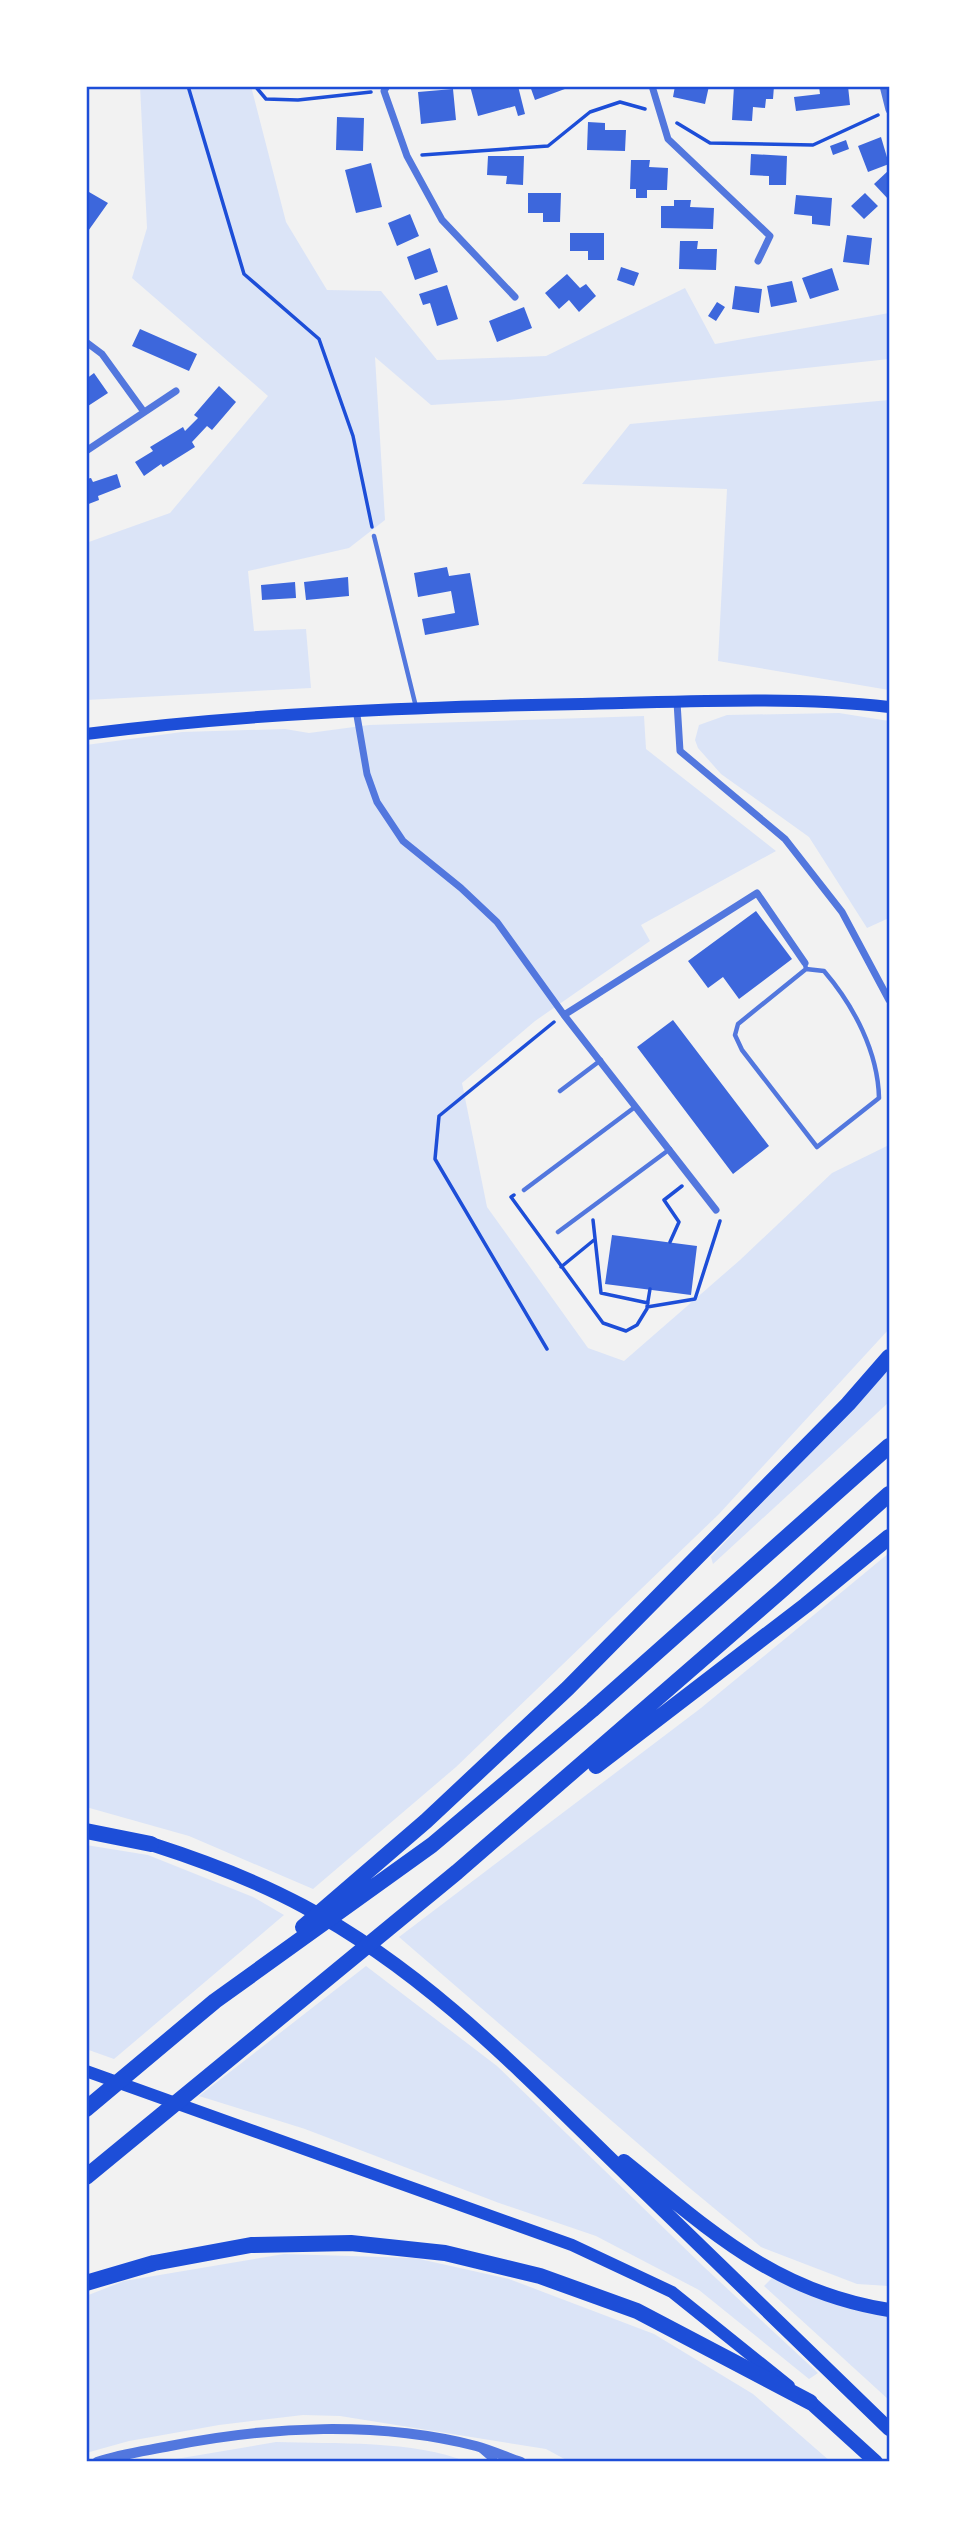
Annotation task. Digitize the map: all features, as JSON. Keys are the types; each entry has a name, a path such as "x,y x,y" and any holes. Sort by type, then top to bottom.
{"highway":[{"path":"86,2109 426,1821 568,1688 848,1404 889,1357"},
{"path":"215,2001 432,1844 592,1710 889,1446"},
{"path":"86,2177 457,1872 889,1494"},
{"path":"457,1872 795,1613 889,1537"},
{"path":"86,1831 151,1843"},
{"path":"86,2283 154,2263 251,2245 351,2243 445,2253 540,2276 636,2311 810,2402"}],"main road":[{"path":"86,734 166,723 416,707 677,702 851,703 889,707"},
{"path":"86,1826 151,1843 221,1867 304,1906 380,1953 462,2017 889,2429"},
{"path":"86,2071 572,2245 672,2292 810,2402 876,2462"},
{"path":"555,2106 699,2221 754,2261 784,2278 820,2293 889,2310"}],"street":[{"path":"652,86 668,139 770,236 758,261"},
{"path":"883,86 889,110"},
{"path":"385,88 407,156 442,220 514,297"},
{"path":"86,342 102,354 144,412"},
{"path":"86,451 176,391"},
{"path":"677,702 680,751 786,839 842,912 889,1000"},
{"path":"356,710 370,783 377,802 403,841 461,888 497,922 564,1014 716,1210"},
{"path":"564,1014 757,893 805,966"},
{"path":"97,2462 209,2438 304,2428 402,2433 477,2446 521,2462"},
{"path":"477,2446 496,2462"}],"lane":[{"path":"374,536 416,707"},
{"path":"805,966 824,971 854,1009 878,1078 879,1098 817,1147 742,1050 735,1035 738,1024 805,966"},
{"path":"560,1091 601,1060"},
{"path":"524,1190 636,1106"},
{"path":"558,1232 670,1149"}],"path":[{"path":"188,86 244,274 319,339 353,436 374,536"},
{"path":"255,86 266,99 298,100 385,88"},
{"path":"407,156 548,146 590,111 620,102 660,113 710,143 813,145 889,110"},
{"path":"547,1349 435,1158 439,1116 564,1014"},
{"path":"670,1242 679,1222 664,1200 691,1178"},
{"path":"524,1190 511,1196 603,1323 626,1331 637,1325 648,1305 650,1289"},
{"path":"592,1207 601,1293 648,1305 695,1299 721,1218 716,1210"},
{"path":"561,1266 594,1240"}],"shaded area":[{"path":"140,86 251,86 286,222 327,290 381,291 437,360 546,356 685,288 715,344 889,313 889,359 509,400 431,405 375,357 385,520 349,548 248,571 254,631 306,629 311,688 86,700 86,543 170,513 268,396 132,278 147,228"},
{"path":"889,400 889,690 718,661 727,489 582,484 630,424"},
{"path":"839,713 889,721 889,918 867,928 809,837 721,774 698,748 695,740 699,725 727,715"},
{"path":"644,716 646,749 776,851 641,925 650,941 535,1021 462,1083 487,1207 588,1348 624,1361 740,1260 832,1173 889,1145 889,1329 719,1514 456,1767 313,1889 189,1836 86,1807 86,745 182,732 285,729 309,733 369,725"},
{"path":"889,1367 889,1402 713,1564 711,1557"},
{"path":"889,1553 889,2286 857,2284 761,2247 399,1937 701,1708"},
{"path":"86,1845 148,1855 253,1897 284,1915 114,2059 86,2049"},
{"path":"366,1966 497,2066 704,2267 818,2373 809,2379 699,2290 596,2236 499,2203 305,2129 199,2096"},
{"path":"284,2254 415,2258 509,2279 654,2334 753,2394 831,2462 570,2462 546,2449 340,2416 303,2415 219,2425 129,2441 86,2453 86,2296 124,2281"},
{"path":"772,2278 810,2295 889,2315 889,2400 764,2286"},
{"path":"276,2442 399,2447 424,2450 467,2462 350,2462 339,2459 333,2462 158,2462"}],"building":[{"path":"470,86 518,86 525,114 518,116 515,106 478,116"},
{"path":"530,86 573,86 535,100"},
{"path":"675,86 709,86 705,104 673,97"},
{"path":"734,86 774,86 773,99 766,99 765,108 753,107 752,121 732,120"},
{"path":"819,86 848,86 850,105 796,111 794,97 820,94"},
{"path":"453,89 456,120 421,124 418,92"},
{"path":"337,117 364,118 363,151 336,150"},
{"path":"588,122 605,123 605,130 626,130 625,151 587,150"},
{"path":"881,137 889,164 868,172 858,146"},
{"path":"846,140 849,149 833,155 830,146"},
{"path":"751,154 787,156 786,185 769,185 769,176 750,175"},
{"path":"488,156 524,156 523,185 506,184 507,176 487,175"},
{"path":"631,160 650,160 649,167 668,168 667,190 647,190 647,198 636,198 636,189 630,189"},
{"path":"371,163 382,207 356,213 345,170"},
{"path":"889,170 889,200 874,184"},
{"path":"89,192 108,203 86,234 86,198"},
{"path":"528,193 561,193 560,222 543,222 543,213 528,213"},
{"path":"865,193 878,206 864,219 851,206"},
{"path":"796,195 832,198 830,226 812,224 812,216 794,214"},
{"path":"674,200 691,200 690,207 714,208 713,229 661,228 661,206 674,206"},
{"path":"410,214 419,236 397,246 388,223"},
{"path":"570,233 604,233 604,260 588,260 588,251 570,251"},
{"path":"847,235 872,238 869,265 843,262"},
{"path":"680,241 698,241 697,249 717,249 716,270 679,269"},
{"path":"430,248 438,272 415,280 407,257"},
{"path":"621,267 639,273 634,286 617,280"},
{"path":"832,268 839,290 810,299 802,278"},
{"path":"567,274 580,288 586,284 596,296 579,312 569,300 559,309 545,293"},
{"path":"792,281 797,302 771,307 767,286"},
{"path":"447,285 458,319 437,326 430,303 423,305 419,294"},
{"path":"735,286 762,289 759,313 732,309"},
{"path":"717,302 725,307 716,321 708,316"},
{"path":"524,307 532,328 497,342 489,321"},
{"path":"140,329 197,354 189,371 132,346"},
{"path":"94,373 108,393 88,406 86,379"},
{"path":"219,386 236,402 212,430 207,426 192,442 195,447 144,476 135,462 153,451 150,447 183,427 185,431 198,418 194,415"},
{"path":"117,474 121,487 98,496 99,500 86,505 86,479 91,478 93,482"},
{"path":"447,567 449,576 470,573 479,625 425,635 422,619 455,613 451,591 418,597 414,573"},
{"path":"348,577 349,596 306,600 304,582"},
{"path":"295,582 296,598 262,600 261,585"},
{"path":"756,911 792,959 739,999 723,977 708,988 688,961"},
{"path":"673,1020 769,1146 733,1174 637,1047"},
{"path":"612,1235 697,1246 691,1295 605,1284"}]}
